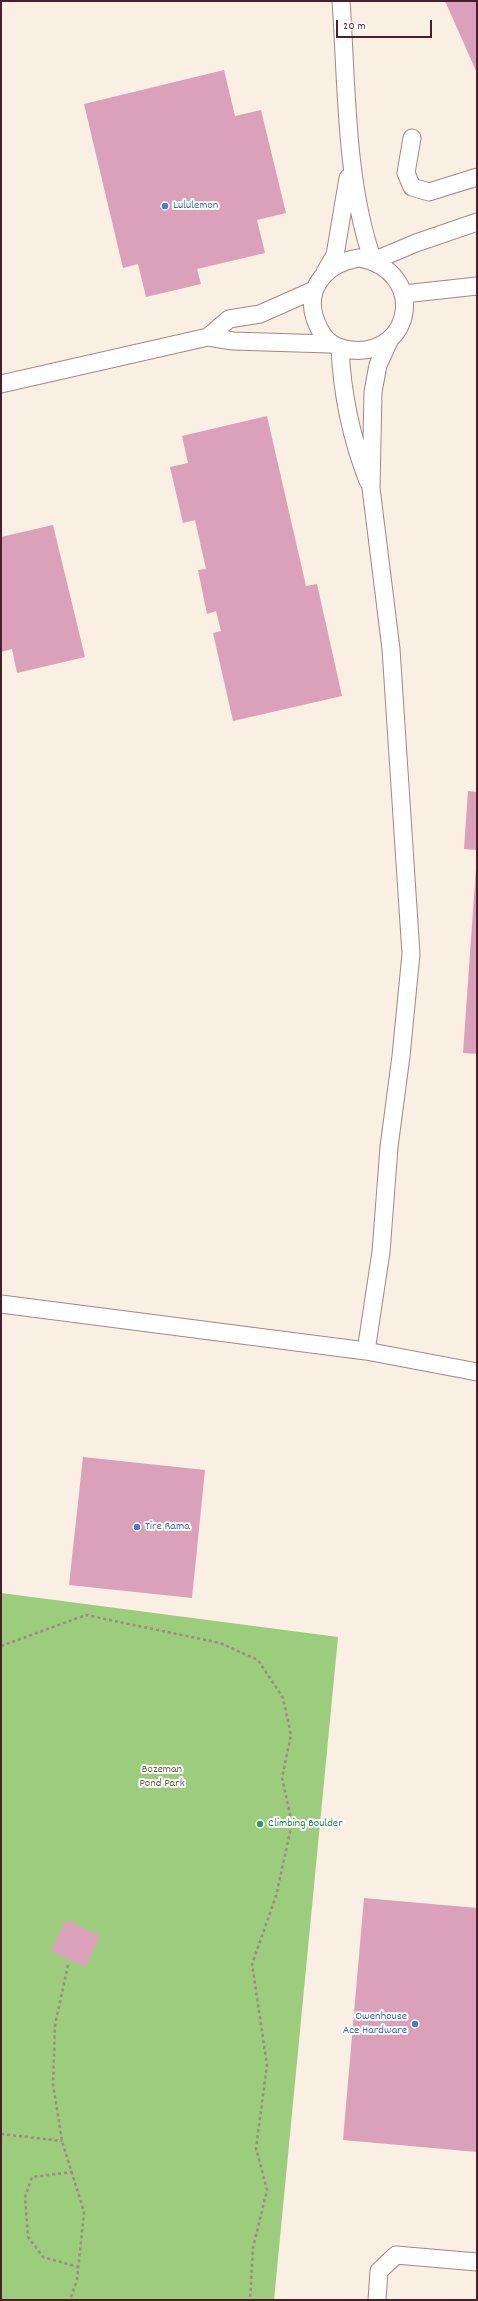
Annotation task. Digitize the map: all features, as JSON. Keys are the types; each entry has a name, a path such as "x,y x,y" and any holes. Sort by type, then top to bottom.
{"lane":[{"path":"341,1 355,191 364,235 374,261"},
{"path":"412,138 406,173 412,187 429,192 477,177"},
{"path":"352,156 335,255 318,283 312,304 314,318 335,346 341,368 357,453 371,488"},
{"path":"374,261 416,242 477,222"},
{"path":"208,337 229,318 260,314 318,283 332,267 345,260 359,258 374,261 387,269 398,280 404,294 403,319 390,339 378,365 373,392 371,488 391,649 411,954 401,1056 389,1147 381,1252 366,1351"},
{"path":"404,294 477,286"},
{"path":"1,384 208,337 233,341 335,346 361,351 376,348 390,339"},
{"path":"1,1304 366,1351 477,1372"},
{"path":"377,2300 379,2272 396,2255 477,2262"}],"path":[{"path":"1,1646 86,1615 220,1643 258,1660 283,1698 291,1735 282,1778 292,1823 276,1896 252,1964 267,2065 256,2148 267,2190 253,2248 250,2300"},
{"path":"68,1965 55,2032 53,2084 62,2141 84,2212 77,2280 70,2300"},
{"path":"1,2134 62,2141"},
{"path":"72,2172 32,2177 25,2197 28,2237 43,2257 78,2267"}],"green space":[{"name":"Bozeman Pond Park","path":"1,1593 338,1637 274,2300 1,2300"}],"building":[{"path":"445,1 477,1 477,73"},
{"path":"224,70 235,116 261,110 286,213 257,220 265,253 197,269 201,284 146,297 138,264 123,268 84,104"},
{"path":"267,416 306,586 317,584 342,696 233,721 213,633 221,631 216,611 207,614 198,570 206,569 195,520 183,523 170,467 188,463 182,436"},
{"path":"53,525 85,657 17,673 12,649 1,652 1,537"},
{"path":"468,791 477,792 477,850 464,849"},
{"path":"477,868 477,1054 463,1053"},
{"name":"Tire Rama","path":"83,1457 205,1470 192,1598 69,1585"},
{"name":"Owenhouse Ace Hardware","path":"364,1898 477,1908 477,2152 343,2140"},
{"path":"66,1920 100,1936 85,1967 51,1951"}],"place":[{"name":"Lululemon","path":"165,206"},
{"name":"Tire Rama","path":"137,1527"},
{"name":"Climbing Boulder","path":"260,1824"},
{"name":"Owenhouse Ace Hardware","path":"415,2024"}]}
